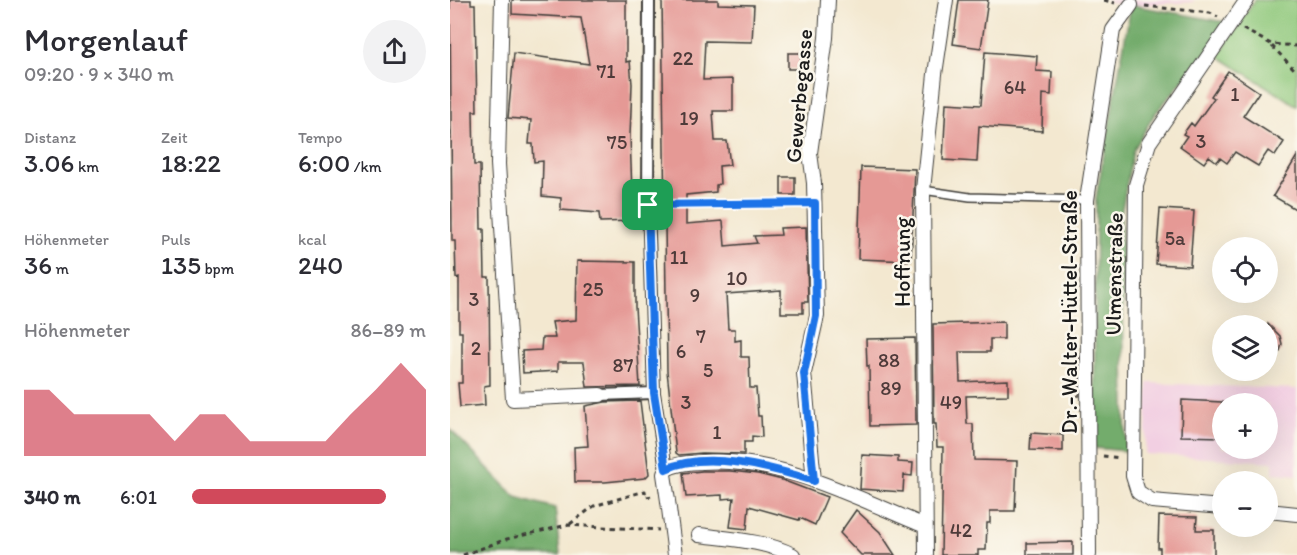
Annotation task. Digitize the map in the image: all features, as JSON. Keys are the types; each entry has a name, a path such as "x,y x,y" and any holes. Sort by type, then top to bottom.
{"street":[{"path":"502,0 498,164 513,399 654,393"},
{"path":"649,0 648,205 654,393 666,469 664,474 675,555"},
{"name":"Gewerbegasse","path":"814,481 804,373 816,316 815,203 810,153 826,38 828,0"},
{"name":"Hoffnung","path":"926,555 922,190 946,0"},
{"name":"Ulmenstraße","path":"1212,506 1152,501 1138,492 1133,477 1136,185 1149,143 1247,0"},
{"name":"Dr.-Walter-Hüttel-Straße","path":"1089,555 1088,200 1113,30 1131,5"},
{"path":"666,469 676,465 712,461 778,469 814,481 925,526"},
{"path":"1278,512 1297,514"},
{"path":"699,535 763,545 793,555"}],"lane":[{"path":"922,190 970,197 1088,200"}],"path":[{"path":"1131,5 1210,13 1271,44 1297,72"},
{"path":"1271,44 1297,46"},
{"path":"648,205 815,203"},
{"path":"1089,455 1133,459"},
{"path":"568,525 594,506 645,490 646,497"},
{"path":"463,555 507,539 568,525 667,531"}],"shaded area":[{"path":"1105,0 1194,0 1193,2 1131,5"},
{"path":"1148,383 1297,389 1297,475 1273,471 1273,462 1225,459 1278,459 1278,393 1212,393 1212,458 1145,454"}],"green space":[{"path":"1255,0 1297,0 1297,106 1218,56"},
{"path":"1131,5 1231,23 1154,115 1133,151 1121,214 1126,451 1094,448 1096,198"},
{"path":"450,429 516,497 555,508 560,555 450,555"}],"building":[{"path":"450,0 471,0 471,4 475,4 477,111 473,111 474,165 480,165 481,229 484,229 485,277 489,277 490,385 484,386 485,405 460,407 458,383 462,383 462,332 459,332 459,277 456,278 455,241 452,241"},
{"path":"512,0 626,0 626,62 630,61 632,84 630,136 633,221 600,222 599,213 561,210 561,198 542,196 543,161 534,162 533,144 529,144 531,120 508,118 514,53 589,64 581,18 512,14"},
{"path":"662,0 718,0 718,4 754,5 752,42 705,41 703,80 733,79 733,111 713,111 715,141 727,141 730,165 719,166 720,184 716,185 716,192 686,195 686,224 723,221 725,246 757,243 754,236 781,235 780,228 806,227 808,302 803,302 803,313 781,313 781,290 726,294 728,329 735,329 735,341 741,340 741,357 749,357 750,388 756,388 758,416 761,416 762,437 752,436 752,442 744,442 744,454 679,455 676,453 667,371"},
{"path":"959,0 988,0 981,48 953,44"},
{"path":"985,52 1037,56 1036,71 1052,72 1051,95 1043,94 1042,131 979,126 977,162 943,160 946,103 981,105"},
{"path":"788,53 801,53 801,69 788,69"},
{"path":"1228,71 1259,92 1243,116 1284,142 1275,156 1268,151 1258,166 1235,152 1227,163 1220,158 1217,162 1209,156 1204,163 1180,146 1187,136 1183,134 1191,123 1194,126 1214,98 1211,96"},
{"path":"1297,156 1297,210 1273,196"},
{"path":"861,167 915,169 911,261 858,259"},
{"path":"781,177 795,177 795,195 781,195"},
{"path":"1160,209 1194,211 1190,266 1156,264"},
{"path":"577,261 635,262 635,307 640,386 587,387 584,362 558,362 558,371 523,373 522,351 541,350 542,338 555,338 552,322 576,320"},
{"path":"1004,322 1004,339 990,339 990,352 959,352 960,382 1008,380 1008,395 966,396 967,424 973,424 974,460 1017,461 1015,511 990,511 986,550 978,550 978,555 941,555 943,447 937,447 936,424 934,424 933,324"},
{"path":"1278,334 1282,344 1278,352"},
{"path":"915,338 916,425 870,426 866,339"},
{"path":"1069,353 1079,353 1079,396 1071,396"},
{"path":"1182,400 1212,402 1212,437 1181,436"},
{"path":"640,401 649,474 645,478 575,482 574,447 588,446 585,406 605,402"},
{"path":"1031,433 1063,435 1063,451 1030,450"},
{"path":"862,455 898,457 898,462 913,463 912,476 904,475 903,492 860,489"},
{"path":"702,471 758,474 782,480 827,497 815,525 800,518 799,520 749,506 747,529 730,527 734,498 722,499 722,495 686,497 683,473"},
{"path":"856,510 880,532 895,555 861,555 840,533"},
{"path":"1159,516 1197,517 1196,530 1212,530 1212,537 1214,537 1214,555 1160,555 1160,548 1158,548"},
{"path":"1073,542 1073,555 1027,555 1027,543"}],"route":[{"path":"815,203 816,316 804,373 814,481 778,469 743,463 712,461 676,465 666,469 654,393 648,205 815,203"}]}
